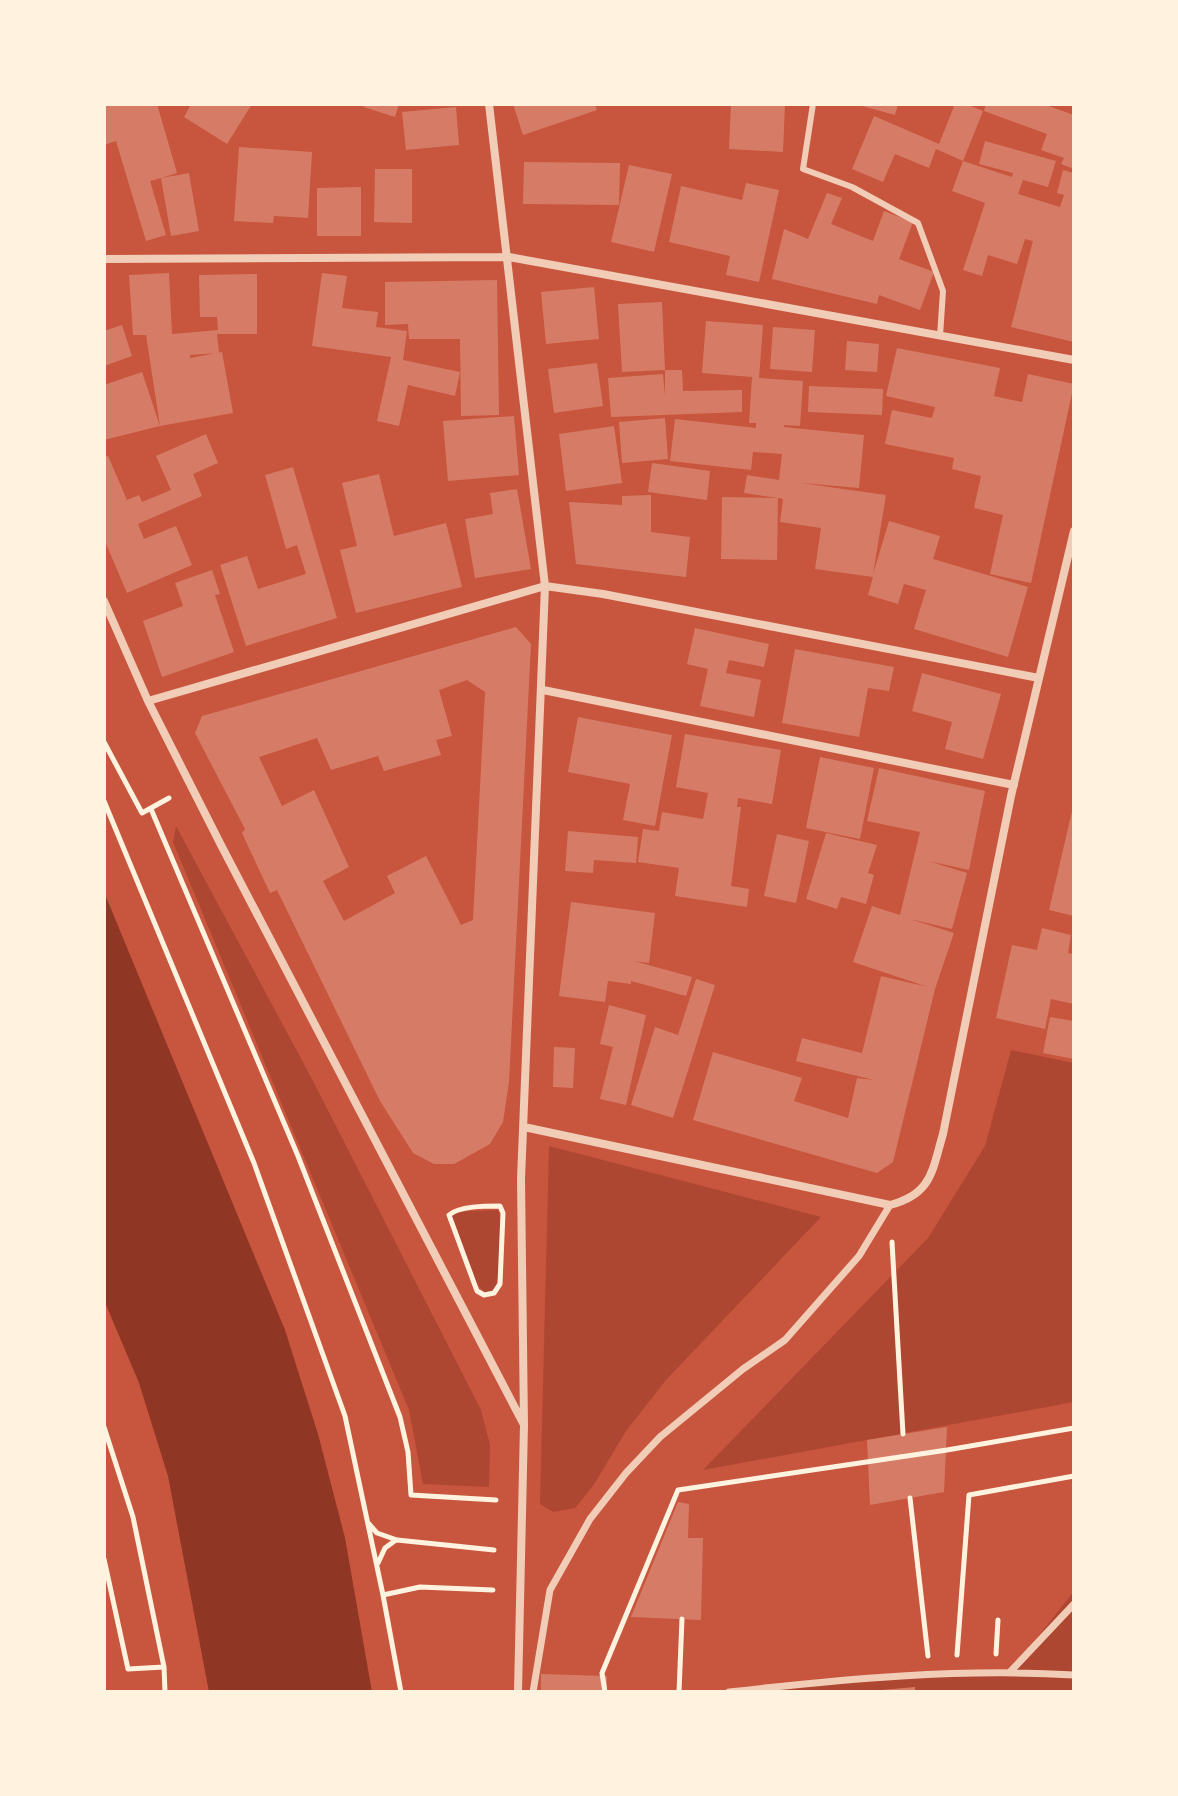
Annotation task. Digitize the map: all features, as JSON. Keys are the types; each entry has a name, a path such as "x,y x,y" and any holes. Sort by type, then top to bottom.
{"street":[{"path":"489,104 545,586 521,1179 524,1425 518,1692"},
{"path":"104,259 509,257 1074,360"},
{"path":"524,1127 890,1205 919,1193 928,1180 937,1155 1014,785 1074,531"},
{"path":"148,701 545,586 603,594 1039,678"},
{"path":"104,601 148,701 524,1425"},
{"path":"543,690 1014,785"},
{"path":"533,1692 550,1590 590,1519 626,1473 660,1437 743,1369 785,1340 859,1256 890,1205"},
{"path":"1011,1671 1074,1604"},
{"path":"729,1692 955,1672 1011,1671 1074,1675"}],"lane":[{"path":"813,104 803,169 852,187 918,223 943,291 940,336"}],"path":[{"path":"104,742 142,813 169,798"},
{"path":"104,801 254,1163 345,1416 401,1692"},
{"path":"151,809 298,1156 400,1417 408,1452 411,1495 496,1500"},
{"path":"890,1205 903,1434"},
{"path":"499,1206 502,1209 500,1284 492,1294 477,1291 449,1215 472,1207 499,1206"},
{"path":"104,1427 133,1517 164,1667 165,1692"},
{"path":"605,1692 602,1673 678,1490 1074,1428"},
{"path":"955,1672 969,1495 1074,1476"},
{"path":"910,1498 930,1674"},
{"path":"368,1522 377,1533 397,1540 494,1550"},
{"path":"377,1569 381,1554 397,1540"},
{"path":"104,1559 128,1669 164,1667"},
{"path":"383,1595 420,1587 493,1590"},
{"path":"679,1692 682,1619"},
{"path":"995,1671 998,1620"}],"shaded area":[{"path":"176,826 312,1079 481,1410 490,1445 489,1487 423,1484 409,1410 173,842"},
{"path":"104,892 285,1330 318,1434 345,1538 372,1692 209,1692 168,1476 139,1383 104,1300"},
{"path":"1011,1050 1074,1063 1074,1402 703,1470 928,1238 985,1146"},
{"path":"549,1146 821,1217 666,1380 626,1431 593,1486 575,1508 553,1512 540,1504"},
{"path":"498,1210 502,1238 500,1263 493,1292 485,1293 476,1283 451,1215 453,1212"},
{"path":"1074,1591 1074,1692 729,1692 1011,1671"}],"building":[{"path":"104,104 157,104 177,173 150,181 166,235 146,241 116,141 104,145"},
{"path":"191,104 252,104 227,144 184,117"},
{"path":"365,104 399,104 395,117 364,107"},
{"path":"513,104 595,104 597,110 523,135"},
{"path":"731,104 785,104 783,152 729,149"},
{"path":"855,104 898,104 895,115"},
{"path":"955,104 966,104 983,111 963,161 936,149 929,168 895,154 883,182 852,169 874,116 939,144"},
{"path":"986,104 1043,104 1074,115 1074,169 1061,164 1064,158 1041,150 1047,134 984,111"},
{"path":"456,107 459,145 406,150 402,112"},
{"path":"985,141 1056,161 1048,187 1023,180 1018,194 1060,207 1064,195 1057,193 1063,170 1074,173 1074,342 1011,327 1033,241 1025,239 1017,264 988,255 982,276 963,270 985,203 952,191 963,161 1012,177 1013,173 979,164"},
{"path":"239,147 312,152 308,218 274,216 273,223 234,221"},
{"path":"524,162 620,163 619,205 523,204"},
{"path":"629,165 672,174 654,252 611,242"},
{"path":"375,169 412,169 412,223 374,222"},
{"path":"189,173 199,231 171,236 161,178"},
{"path":"746,183 779,190 759,282 726,275 730,256 669,242 681,186 742,200"},
{"path":"361,187 361,236 317,236 317,188"},
{"path":"827,193 842,198 831,224 873,241 884,211 913,222 899,259 934,272 920,310 879,295 877,304 772,279 784,229 808,239"},
{"path":"169,273 172,334 218,330 217,317 200,317 199,275 257,274 257,334 217,334 233,413 160,426 146,335 133,335 129,275"},
{"path":"322,273 347,276 342,308 378,312 376,327 407,331 403,360 460,372 455,396 408,385 399,426 377,421 391,357 312,346"},
{"path":"497,280 499,415 461,416 460,339 409,339 408,324 385,325 385,282"},
{"path":"594,287 599,339 546,344 541,292"},
{"path":"662,302 665,370 622,372 618,304"},
{"path":"706,321 763,325 759,378 803,381 800,426 784,427 864,435 859,488 801,483 886,495 873,574 889,521 940,536 933,559 1028,587 1008,657 914,629 926,590 904,584 898,604 868,595 873,577 815,569 821,528 780,522 783,499 744,493 747,475 779,480 782,454 753,452 751,470 670,461 675,419 756,428 756,423 749,423 752,377 702,373"},
{"path":"122,325 132,356 104,366 104,331"},
{"path":"773,327 815,330 812,372 770,369"},
{"path":"847,341 879,344 877,372 845,370"},
{"path":"897,348 1000,368 994,396 1022,402 1028,374 1074,384 1031,583 990,574 1003,515 974,508 981,476 952,469 954,458 885,444 892,410 932,418 935,407 886,396"},
{"path":"597,363 603,406 554,413 548,369"},
{"path":"665,370 682,370 683,391 742,390 742,412 611,417 608,378 663,374 665,396"},
{"path":"142,372 160,426 104,440 104,385"},
{"path":"809,386 883,389 882,415 808,412"},
{"path":"514,416 519,475 448,481 443,421"},
{"path":"665,418 668,459 622,463 619,422"},
{"path":"614,426 622,483 566,491 559,434"},
{"path":"206,434 218,463 193,474 202,496 138,524 144,539 176,526 192,565 127,593 104,539 104,457 108,456 127,500 139,495 142,502 171,490 156,456"},
{"path":"652,463 710,471 707,500 648,492"},
{"path":"293,467 337,618 246,646 220,565 247,556 258,589 306,574 297,545 286,549 265,475"},
{"path":"379,474 394,536 446,523 462,587 356,613 340,550 357,546 342,483"},
{"path":"517,489 531,569 475,578 465,519 493,514 490,493"},
{"path":"651,495 651,532 690,537 686,577 576,564 569,502 622,505 622,496"},
{"path":"722,497 778,498 777,560 721,559"},
{"path":"212,570 220,594 215,595 234,652 162,677 143,621 183,606 175,583"},
{"path":"516,627 531,644 509,1082 503,1122 490,1144 454,1164 434,1164 413,1153 380,1101 277,890 270,893 242,833 245,829 195,733 202,716","holes":["467,680 485,692 473,920 461,925 426,856 387,876 395,893 344,921 323,881 349,867 314,790 282,806 259,757 317,738 331,770 378,756 384,771 441,755 436,740 452,736 439,690"]},
{"path":"695,628 769,644 764,667 729,660 726,673 761,680 754,717 700,706 708,669 687,664"},
{"path":"795,649 894,667 889,691 868,688 859,737 782,723"},
{"path":"922,673 1001,694 983,759 945,749 952,722 912,711"},
{"path":"578,717 672,735 655,826 623,820 630,784 568,772"},
{"path":"685,734 781,750 772,804 738,798 737,807 741,807 731,886 749,889 747,907 675,896 679,868 638,862 643,829 659,831 662,812 703,819 708,793 676,787"},
{"path":"820,757 874,768 860,839 806,828"},
{"path":"879,768 985,791 969,870 928,861 967,873 952,929 910,919 954,933 935,989 893,1162 877,1173 693,1120 713,1052 802,1078 794,1101 848,1118 857,1078 874,1080 796,1061 802,1038 862,1053 881,976 928,987 853,962 872,906 900,915 920,832 867,821"},
{"path":"1074,807 1074,916 1049,910"},
{"path":"568,831 638,837 636,863 594,860 593,873 565,871"},
{"path":"826,833 877,845 868,873 874,875 866,904 841,897 837,909 806,899"},
{"path":"777,834 809,841 796,903 764,896"},
{"path":"571,902 655,913 649,963 634,961 692,977 686,996 631,981 631,984 608,981 605,1002 559,996"},
{"path":"1042,928 1071,935 1068,953 1074,954 1074,1004 1051,999 1045,1029 996,1018 1012,945 1037,950"},
{"path":"696,979 715,985 673,1118 631,1105 655,1027 678,1035"},
{"path":"609,1005 646,1015 626,1105 600,1099 613,1047 600,1044"},
{"path":"1050,1017 1074,1021 1074,1059 1043,1053"},
{"path":"554,1047 575,1048 573,1088 553,1087"},
{"path":"947,1427 944,1492 870,1505 867,1440"},
{"path":"678,1502 689,1504 688,1538 703,1538 701,1620 631,1617"},
{"path":"541,1674 607,1676 607,1692 541,1692"},
{"path":"915,1687 915,1692 882,1692 882,1690"}]}
